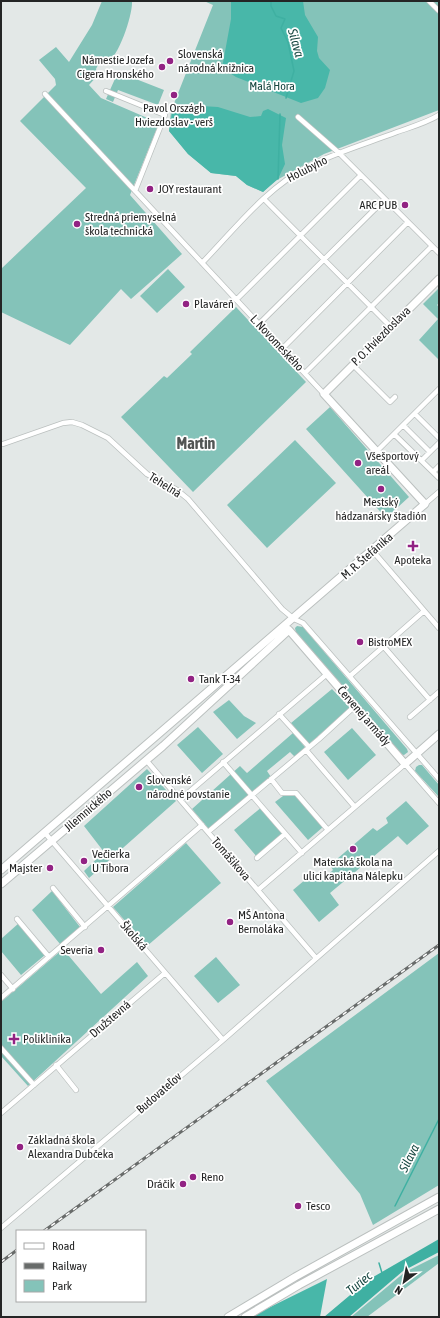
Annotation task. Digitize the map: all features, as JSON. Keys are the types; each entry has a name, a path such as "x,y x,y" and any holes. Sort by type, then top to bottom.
{"main road":[{"name":"P. O. Hviezdoslava","path":"324,394 439,279"},
{"name":"L. Novomeského","path":"324,394 425,504"},
{"name":"M. R. Štefánika","path":"294,619 425,504"},
{"path":"289,630 294,619"},
{"name":"Jilemnického","path":"1,870 167,728 278,630 294,619"},
{"name":"Jilemnického","path":"1,884 174,736 289,630"},
{"name":"Červenej armády","path":"289,630 405,764"},
{"path":"405,764 439,734"},
{"path":"228,1317 296,1277 439,1198"},
{"path":"245,1317 299,1285 439,1209"}],"street":[{"path":"429,1 439,11"},
{"path":"106,91 165,115 136,191"},
{"name":"L. Novomeského","path":"45,94 324,394"},
{"name":"Holubyho","path":"202,263 277,186 291,177 339,153 420,124 439,115"},
{"path":"298,118 339,153 439,253"},
{"path":"236,300 361,175"},
{"path":"259,324 385,199"},
{"path":"264,200 390,327"},
{"path":"282,349 408,222"},
{"path":"305,373 432,246"},
{"path":"353,364 390,402 395,397"},
{"path":"377,451 439,389"},
{"path":"415,414 439,438"},
{"name":"Tehelná","path":"3,444 63,423 72,422 97,431 108,438 147,474 177,490 188,499 236,558 282,609 294,619"},
{"path":"403,425 430,452"},
{"path":"394,434 439,478"},
{"path":"422,460 439,443"},
{"path":"433,472 439,466"},
{"name":"M. R. Štefánika","path":"425,504 439,492"},
{"path":"372,550 439,628"},
{"path":"350,676 424,611"},
{"path":"434,622 439,618"},
{"name":"Červenej armády","path":"294,619 302,623 418,753 439,779"},
{"path":"384,647 430,700"},
{"path":"181,799 327,674"},
{"path":"410,717 439,692"},
{"path":"208,832 307,749 355,706"},
{"path":"279,714 354,806"},
{"path":"167,728 174,736"},
{"name":"Tomášikova","path":"146,760 316,958"},
{"path":"223,762 302,853"},
{"path":"258,890 354,806 405,764"},
{"name":"Červenej armády","path":"405,764 439,803"},
{"path":"271,779 282,793 296,793 328,830"},
{"path":"1,998 85,928 202,825"},
{"name":"Školská","path":"45,833 223,1040"},
{"path":"257,858 285,834"},
{"name":"Budovateľov","path":"1,1228 223,1040 439,852"},
{"path":"53,888 85,928"},
{"path":"17,919 49,957"},
{"name":"Družstevná","path":"1,1113 165,972"},
{"path":"1,975 13,989"},
{"path":"1,1048 34,1085"},
{"path":"56,1066 76,1090"}],"green space":[{"name":"Stredná priemyselná škola technická","path":"102,1 132,1 132,7 128,24 116,52 112,59 107,63 98,65 96,69 98,75 89,85 101,98 159,123 130,195 182,254 131,299 121,289 70,345 1,312 1,269 86,188 20,121 56,85 55,79 39,60 56,47 69,62 92,25"},
{"name":"Malá Hora","path":"204,1 439,1 439,110 324,154 275,181 263,192 247,185 236,176 211,173 188,154 169,131 171,111 213,5"},
{"path":"231,1 303,1 305,15 318,37 317,51 319,58 330,70 325,88 318,98 301,103 236,77 222,68 231,19"},
{"path":"118,72 164,90 158,105 118,90 113,102 106,99"},
{"path":"184,105 218,107 250,117 261,116 263,111 268,109 286,118 282,145 285,164 278,179 263,192 247,185 236,176 211,173 188,154 169,131 173,107"},
{"path":"168,269 185,287 157,313 140,296"},
{"path":"439,288 439,303 437,305 439,307 439,360 419,340 438,319 423,304"},
{"path":"236,307 306,382 193,492 121,417 164,376 167,378 192,354 190,352"},
{"name":"Všešportový areál","path":"330,407 409,497 386,518 306,429"},
{"path":"295,440 336,483 267,548 227,505"},
{"path":"297,626 303,627 408,752 404,755 400,754 296,633 295,628"},
{"path":"332,689 350,708 309,744 291,723"},
{"path":"229,700 244,716 256,723 237,739 213,712"},
{"path":"198,727 223,754 202,773 177,745"},
{"path":"352,728 376,755 348,780 324,752"},
{"path":"293,733 305,747 295,757 290,752 267,771 271,777 209,829 192,809 240,766 247,773"},
{"path":"422,765 439,785 439,797 415,771 416,767"},
{"path":"147,769 176,801 89,878 84,871 104,852 84,826"},
{"path":"291,790 323,827 308,840 275,802"},
{"path":"406,801 429,826 407,845 398,836 330,893 339,905 319,922 293,890 312,874 320,882 333,870 330,865 373,828 377,831 388,823 386,818"},
{"path":"263,806 286,835 257,857 234,830"},
{"path":"186,843 221,883 147,946 113,907"},
{"path":"52,891 80,927 60,944 32,910"},
{"path":"19,923 45,955 21,975 1,951 1,939"},
{"path":"63,949 101,994 137,962 148,976 28,1086 1,1056 1,1002"},
{"path":"439,953 439,1185 373,1225 360,1194 266,1081"},
{"path":"216,957 240,985 218,1003 194,976"},
{"path":"439,1255 439,1263 367,1317 351,1317 405,1272"},
{"path":"327,1279 320,1317 250,1317"}],"shaded area":[{"path":"439,1239 439,1252 403,1271 349,1317 324,1317 368,1280"}],"waterway":[{"name":"Silava","path":"271,1 271,6 276,16 285,19 281,28 288,42 294,71 286,98"},
{"name":"Silava","path":"278,179 280,114"},
{"name":"Silava","path":"395,1206 439,1119"},
{"name":"Silava","path":"379,1263 382,1273"}],"railway":[{"path":"45,1230 439,945"},
{"path":"1,1262 16,1251"}],"place":[{"name":"Slovenská národná knižnica","path":"170,61"},
{"name":"Námestie Jozefa Cígera Hronského","path":"162,67"},
{"name":"Pavol Országh Hviezdoslav - verš","path":"174,95"},
{"name":"JOY restaurant","path":"150,189"},
{"name":"ARC PUB","path":"405,205"},
{"name":"Stredná priemyselná škola technická","path":"77,224"},
{"name":"Plaváreň","path":"186,304"},
{"name":"Všešportový areál","path":"358,463"},
{"name":"Mestský hádzanársky štadión","path":"381,489"},
{"name":"Apoteka","path":"413,546"},
{"name":"BistroMEX","path":"360,642"},
{"name":"Tank T-34","path":"191,679"},
{"name":"Slovenské národné povstanie","path":"139,787"},
{"name":"Materská škola na ulici kapitána Nálepku","path":"353,849"},
{"name":"Večierka U Tibora","path":"84,861"},
{"name":"Majster","path":"50,868"},
{"name":"MŠ Antona Bernoláka","path":"230,922"},
{"name":"Severia","path":"101,950"},
{"name":"Poliklinika","path":"14,1039"},
{"name":"Základná škola Alexandra Dubčeka","path":"20,1147"},
{"name":"Reno","path":"193,1177"},
{"name":"Dráčik","path":"183,1184"},
{"name":"Tesco","path":"298,1206"}],"district":[{"name":"Martin","path":"196,443"}],"water label":[{"name":"Turiec","path":"359,1283"}]}
